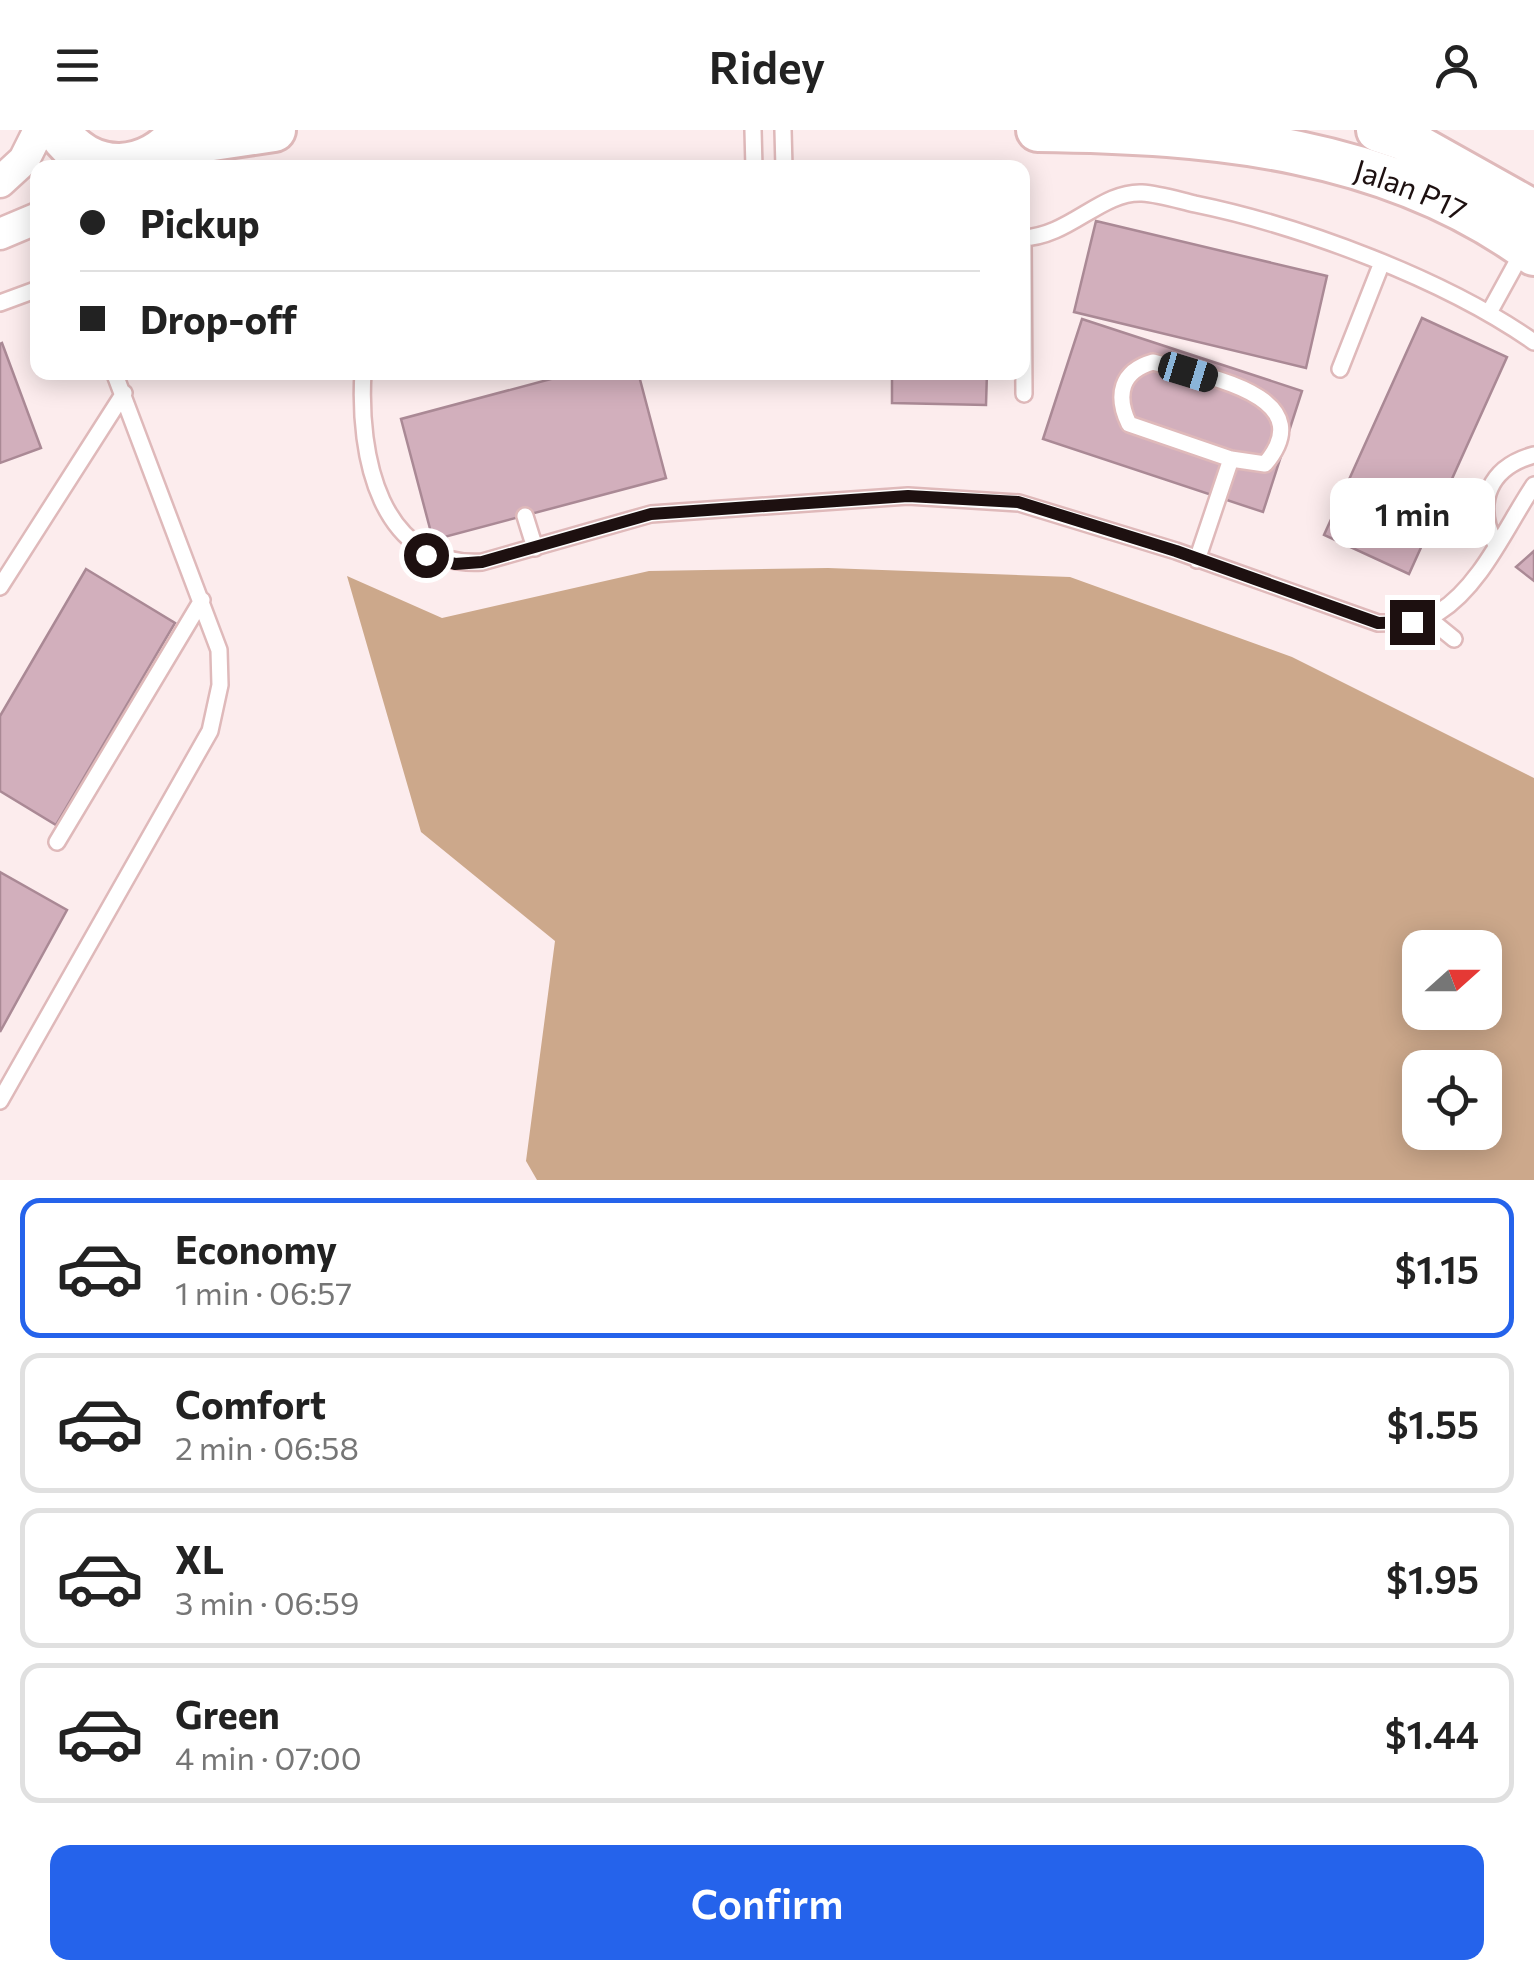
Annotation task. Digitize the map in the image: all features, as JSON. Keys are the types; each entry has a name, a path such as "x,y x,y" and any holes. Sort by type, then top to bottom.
{"street":[{"path":"0,182 24,160 40,130"},
{"path":"58,130 78,153 93,160"},
{"path":"146,160 177,137 274,130"},
{"name":"Jalan P17","path":"1038,130 1140,131 1270,146 1348,163 1427,190 1531,237"},
{"name":"Jalan P17","path":"1378,130 1419,147 1531,237"},
{"path":"0,234 30,221"}],"lane":[{"path":"753,130 754,160"},
{"path":"783,130 784,160"},
{"path":"1030,238 1044,238 1122,196 1142,193 1263,218 1490,311 1534,342"},
{"path":"1490,311 1531,237"},
{"path":"1340,369 1381,265"},
{"path":"0,303 30,293"},
{"path":"1153,362 1259,393 1278,415 1280,431 1273,454 1265,464 1231,459 1129,424 1120,405 1123,381 1137,367 1153,362"},
{"path":"0,1101 210,731 220,686 220,650 118,380"},
{"path":"363,380 362,399 374,474 390,522 426,555 455,564 482,562 651,514 908,496 1018,502 1378,623 1412,622 1439,612 1467,586 1534,486"},
{"path":"1024,380 1024,394"},
{"path":"0,586 124,393"},
{"path":"1496,543 1486,525 1489,487 1500,471 1534,455"},
{"path":"1197,560 1231,459"},
{"path":"525,516 534,548"},
{"path":"57,842 202,600"},
{"path":"1426,617 1454,639"}],"shaded area":[{"path":"828,568 1070,577 1292,657 1534,778 1534,1180 537,1180 526,1161 555,941 421,832 347,576 442,618 649,571"}],"building":[{"path":"1096,221 1327,276 1306,368 1074,312"},
{"path":"1422,318 1507,357 1409,574 1324,535"},
{"path":"1082,319 1302,391 1263,512 1043,439"},
{"path":"0,344 41,448 0,463"},
{"path":"547,380 640,380 666,478 433,540 401,419"},
{"path":"892,380 987,380 986,405 892,403"},
{"path":"1534,551 1534,581 1516,567"},
{"path":"86,569 175,623 56,825 0,791 0,716"},
{"path":"0,872 67,910 0,1032"}],"route":[{"path":"426,555 455,564 482,562 651,514 908,496 1018,502 1176,551 1378,623 1412,622"}]}
